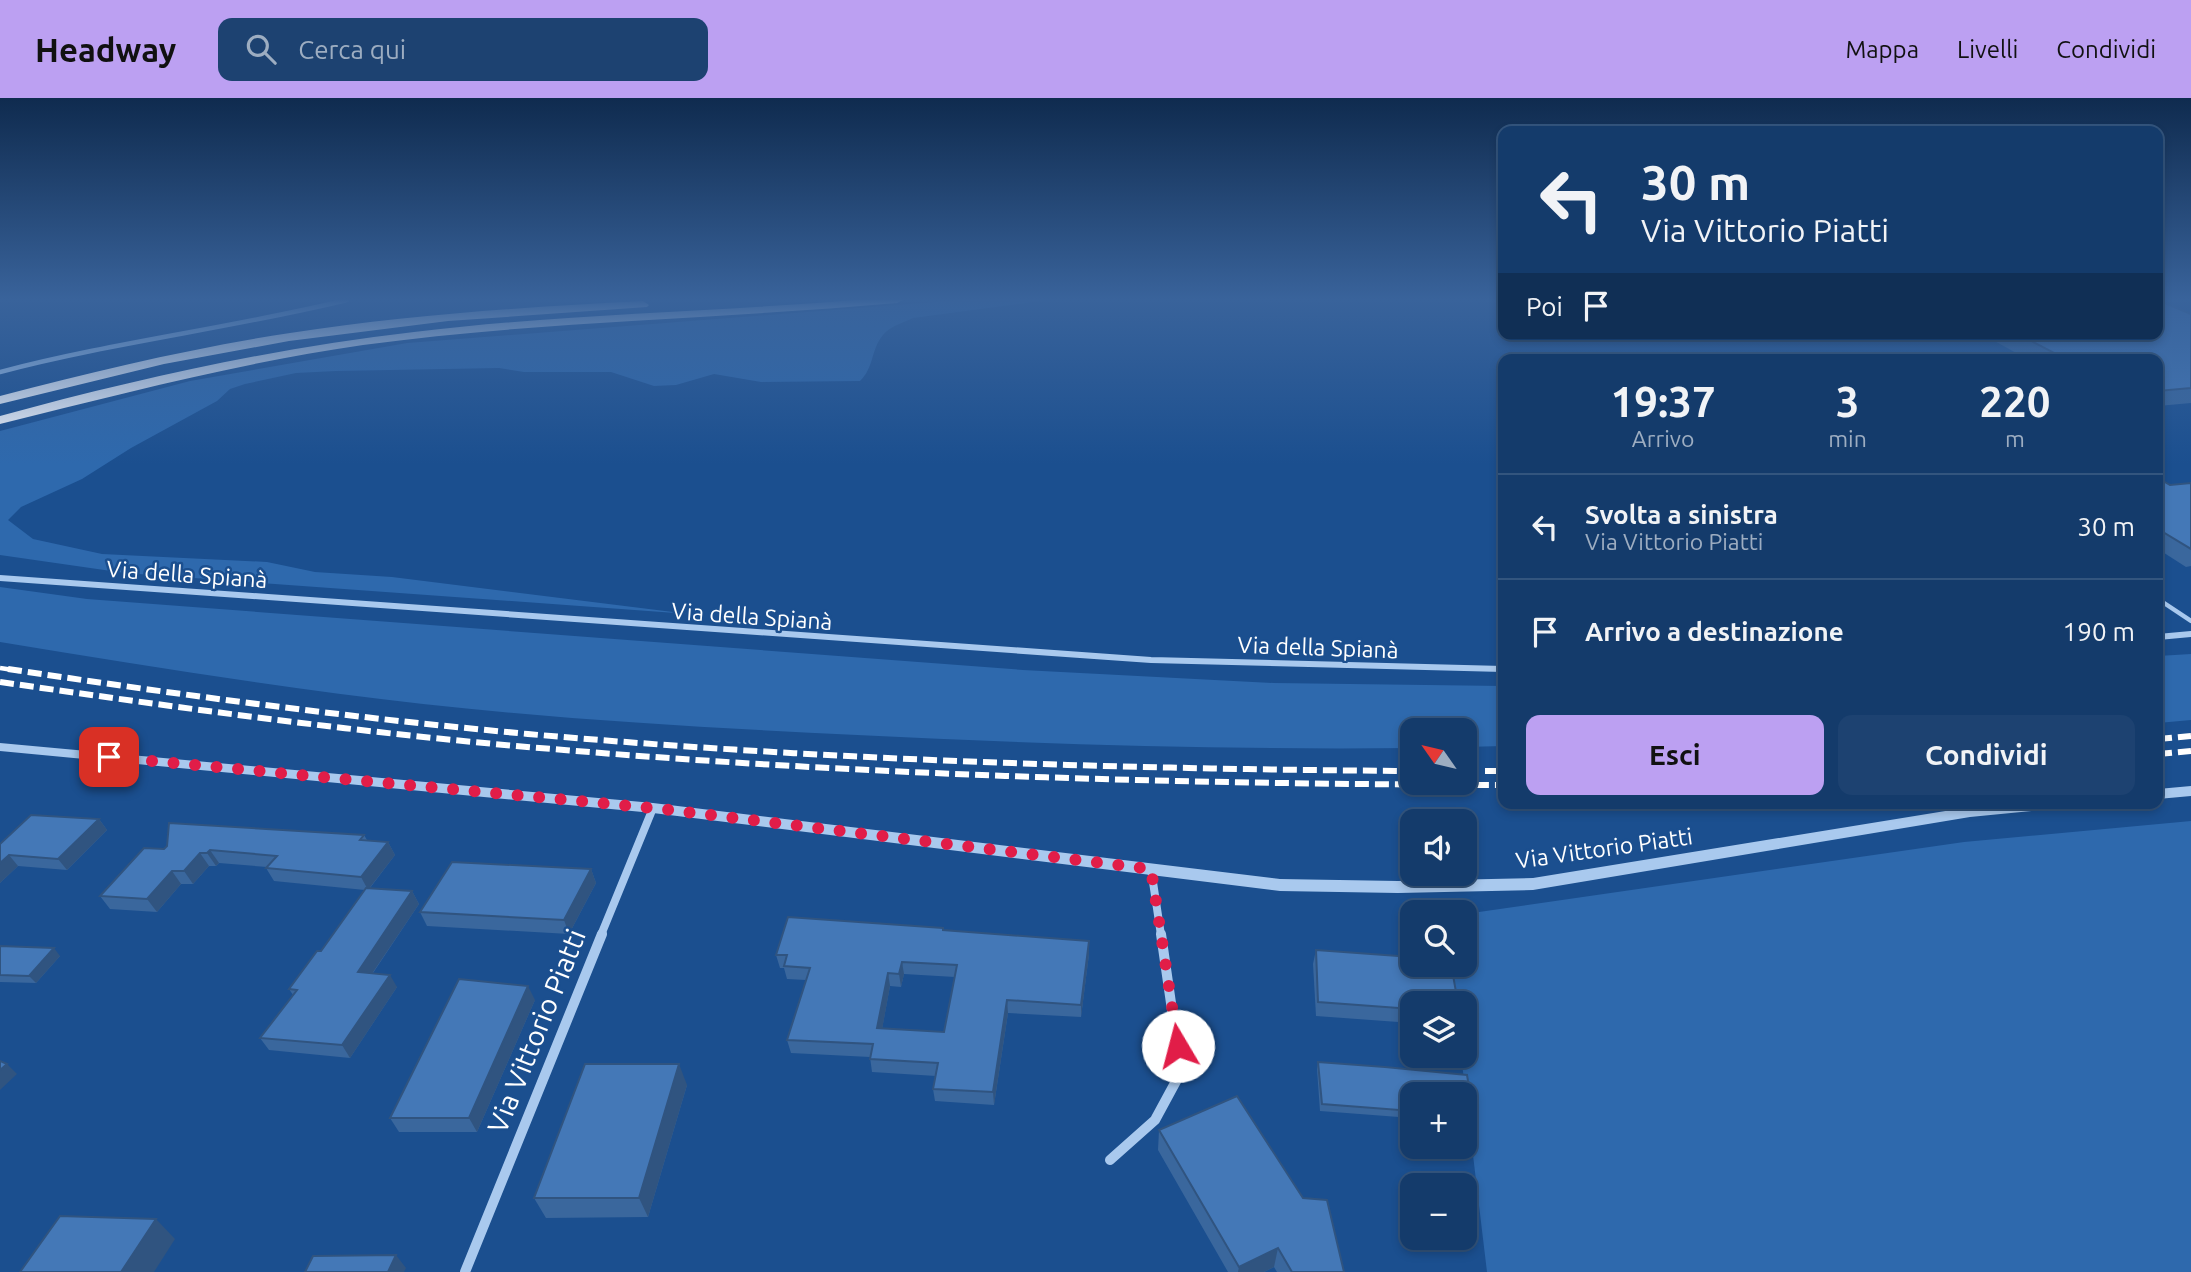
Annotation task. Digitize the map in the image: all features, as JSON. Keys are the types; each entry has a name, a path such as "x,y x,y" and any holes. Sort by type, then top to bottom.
{"highway":[{"path":"0,400 193,355"},
{"path":"0,420 144,383 293,355"}],"street":[{"path":"0,372 65,355"},
{"name":"Via della Spianà","path":"0,578 1151,660 1498,669"},
{"path":"2163,637 2191,634"},
{"name":"Via Vittorio Piatti","path":"0,747 653,808 1280,885 1398,887 1533,884 2001,809"},
{"path":"2163,794 2191,791"},
{"name":"Via Vittorio Piatti","path":"465,1272 653,808"},
{"path":"1110,1160 1155,1120 1181,1072 1151,869"}],"lane":[{"path":"2163,602 2191,621"}],"shaded area":[{"path":"340,355 873,355 868,370 860,381 761,382 714,374 676,385 654,386 611,372 524,372 499,368 296,373 230,389 217,401 131,448 82,479 21,507 8,520 33,539 102,554 267,562 315,572 392,577 689,614 125,573 0,555 0,431 190,381"},
{"path":"0,587 87,599 1023,670 1274,683 1498,686 1498,746 1477,747 1477,718 1400,718 1400,748 1204,747 996,741 640,723 370,698 0,642"},
{"path":"2191,654 2191,720 2163,723 2163,656"},
{"path":"2191,821 2191,1272 1487,1272 1473,1159 1477,1159 1477,1082 1464,1082 1463,1068 1477,1068 1477,991 1453,991 1452,977 1477,977 1477,912 1964,842"}],"building":[{"path":"2163,355 2191,355 2191,388 2163,391"},
{"path":"2163,481 2170,485 2191,483 2191,549 2163,532"},
{"path":"31,815 99,819 58,859 9,855 0,863 0,844"},
{"path":"169,823 364,835 360,840 388,842 361,877 266,868 277,856 210,850 200,853 184,871 172,871 147,899 100,896 144,848 164,849 167,846"},
{"path":"452,862 591,869 564,920 420,912"},
{"path":"366,888 412,891 358,972 390,975 342,1045 260,1038 297,990 289,989 317,951 321,951"},
{"path":"788,917 1089,941 1081,1005 1007,1000 993,1092 933,1089 938,1063 870,1059 873,1044 787,1040 810,968 784,966 787,955 776,955","holes":["902,962 957,965 944,1032 877,1028 888,973 899,974"]},
{"path":"0,946 54,948 29,976 0,975"},
{"path":"1316,950 1400,956 1400,977 1453,977 1456,991 1400,991 1400,1008 1318,1002"},
{"path":"459,979 528,986 469,1118 390,1118"},
{"path":"0,1061 7,1064 0,1070"},
{"path":"1318,1062 1467,1075 1468,1082 1400,1082 1400,1110 1322,1104"},
{"path":"585,1064 679,1064 639,1198 534,1198"},
{"path":"1237,1096 1303,1198 1327,1200 1344,1272 1292,1272 1278,1248 1239,1267 1159,1130"},
{"path":"60,1216 156,1219 121,1272 20,1272"},
{"path":"396,1255 388,1272 305,1272 313,1256"}],"railway":[{"path":"0,668 19,671"},
{"path":"8,669 332,713 462,728 638,743 970,762 1400,771"},
{"path":"0,682 352,729 493,744 681,759 1033,777 1498,785"},
{"path":"2163,739 2191,736"},
{"path":"2163,754 2191,751"},
{"path":"1477,771 1498,771"}],"route":[{"path":"109,757 653,808 1038,853 1151,869 1178,1046"}]}
